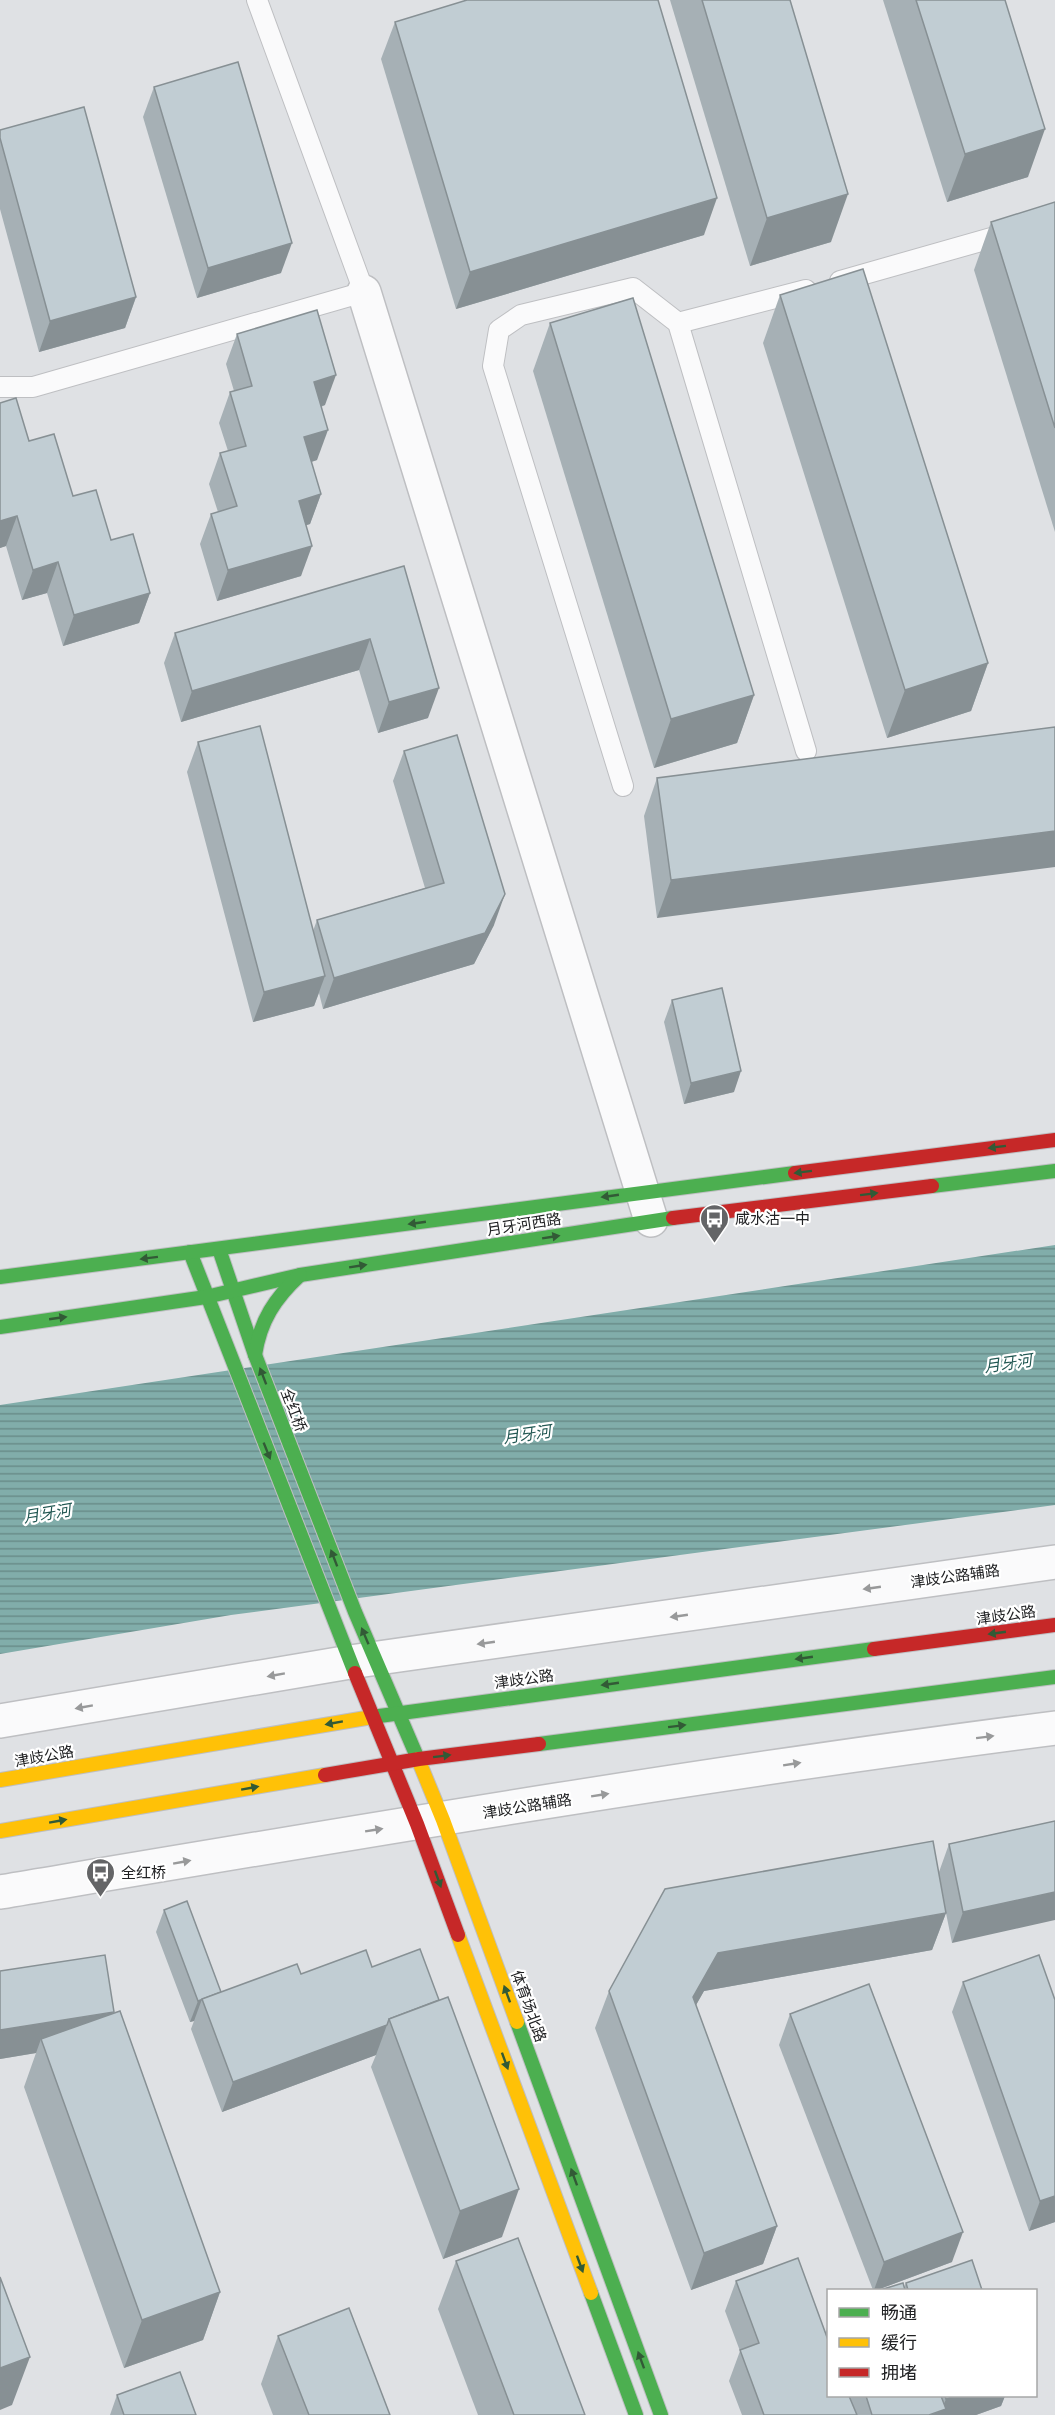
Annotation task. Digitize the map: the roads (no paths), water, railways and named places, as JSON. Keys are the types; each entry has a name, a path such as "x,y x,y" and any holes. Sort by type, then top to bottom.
{"street":[{"path":"364,291 647,1207"},
{"name":"月牙河西路","path":"0,1327 206,1297 300,1275 647,1207 1055,1140"},
{"name":"月牙河西路","path":"0,1277 291,1240 1055,1171"},
{"path":"255,1259 266,1251 291,1240"},
{"name":"全红桥","path":"219,1249 255,1355 355,1612"},
{"path":"190,1252 230,1358"},
{"path":"230,1358 226,1329 232,1291 244,1271"},
{"path":"255,1355 257,1334 271,1305 281,1292 300,1275"},
{"name":"体育场北路","path":"230,1358 331,1614 399,1712 419,1759 430,1822 636,2415"},
{"name":"津歧公路辅路","path":"0,1721 362,1661 1055,1562"},
{"name":"体育场北路","path":"355,1612 373,1716 392,1764 430,1822 661,2415"},
{"name":"津歧公路","path":"0,1780 399,1712 1055,1625"},
{"path":"0,1831 419,1759 1055,1677"},
{"name":"津歧公路辅路","path":"0,1892 864,1753 1055,1728"}],"lane":[{"path":"0,387 33,387 364,291 256,0"},
{"path":"678,323 897,266 1055,220"},
{"path":"623,786 494,366 499,330 521,315 633,288 678,323 806,751"}],"water":[{"name":"月牙河","path":"1055,1245 1055,1505 231,1615 0,1654 0,1405"}],"place":[{"name":"咸水沽一中","path":"714,1244"},
{"name":"全红桥","path":"100,1898"}]}
